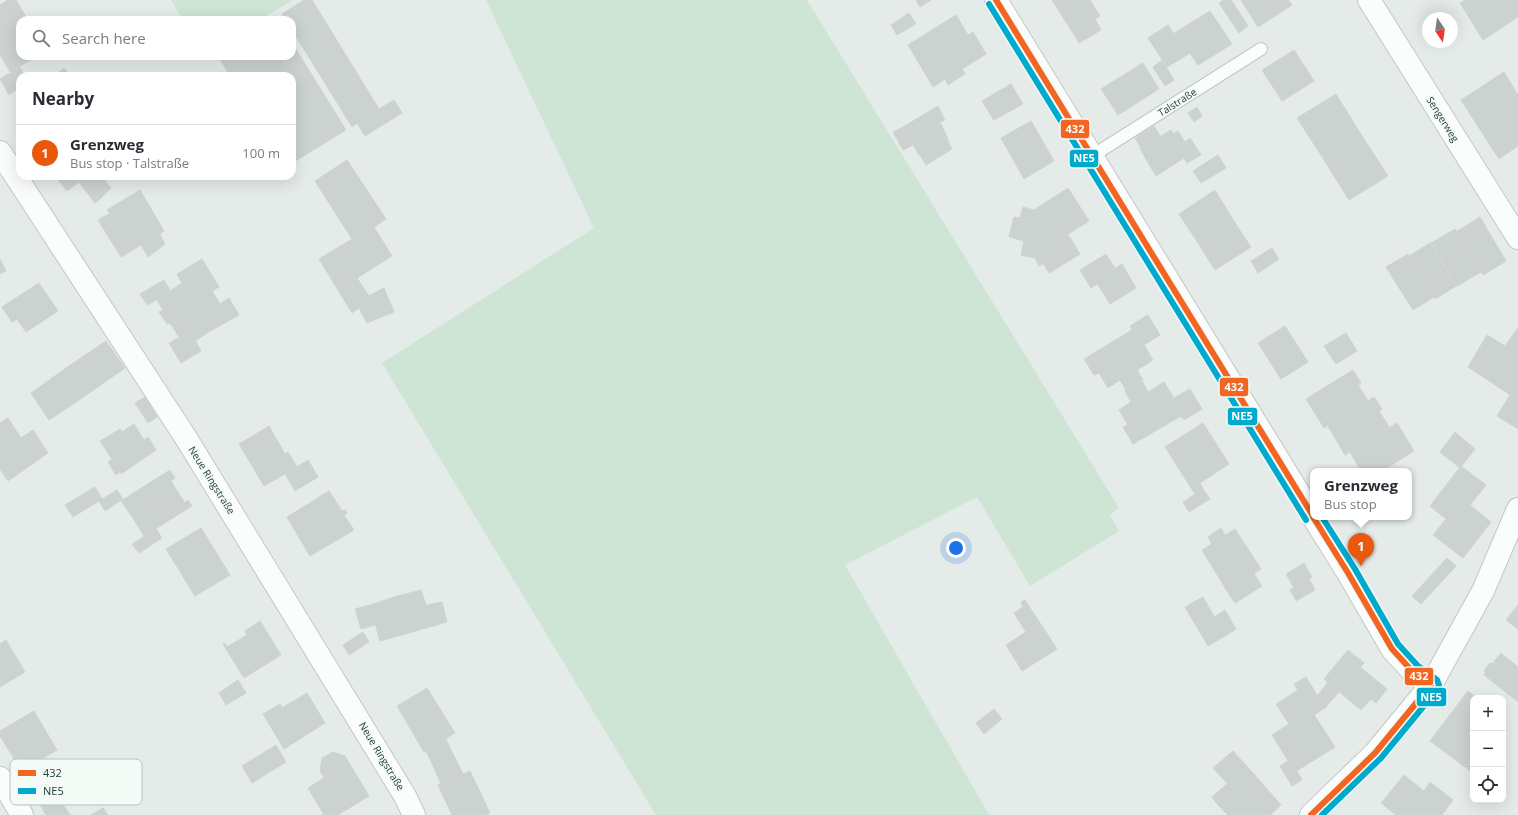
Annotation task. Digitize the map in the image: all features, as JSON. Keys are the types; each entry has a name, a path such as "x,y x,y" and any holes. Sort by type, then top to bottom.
{"street":[{"path":"996,0 1310,512"},
{"name":"Sengerweg","path":"1369,0 1518,238"},
{"name":"Neue Ringstraße","path":"0,152 16,177"},
{"name":"Neue Ringstraße","path":"18,180 186,438 401,789 414,815"},
{"path":"1311,815 1375,753 1431,685 1483,590 1518,509"},
{"path":"1315,520 1348,573 1392,649 1413,672 1431,685"},
{"path":"0,778 10,795"},
{"path":"16,805 22,815"}],"lane":[{"name":"Talstraße","path":"1092,156 1261,49"}],"green space":[{"path":"171,0 293,0 266,16 181,16"},
{"path":"486,0 807,0 1119,508 1110,515 1119,531 1030,586 977,497 845,565 989,815 656,815 382,363 594,228"}],"building":[{"path":"8,0 16,0 26,16 16,16 16,60 30,60 10,72 0,55 0,5"},
{"path":"304,0 312,0 379,109 394,100 402,113 365,136 357,123 352,127 296,36 296,16 283,16 282,14"},
{"path":"916,0 931,0 920,7"},
{"path":"1052,0 1090,0 1100,16 1073,33"},
{"path":"1224,0 1231,0 1248,26 1239,33 1219,3"},
{"path":"1241,0 1288,0 1292,5 1258,27"},
{"path":"1465,0 1518,0 1518,17 1483,40 1460,3"},
{"path":"1210,11 1232,44 1198,65 1176,32"},
{"path":"909,13 916,24 897,35 891,25"},
{"path":"956,15 968,35 973,32 986,54 962,69 965,74 948,85 945,79 933,87 908,45"},
{"path":"1095,19 1101,30 1079,43 1073,33"},
{"path":"1168,25 1187,55 1167,67 1148,38"},
{"path":"1176,32 1190,53 1187,55 1173,34"},
{"path":"296,49 346,130 296,161 296,72 228,72 220,60 296,60"},
{"path":"1294,50 1314,81 1282,101 1262,70"},
{"path":"1162,60 1174,80 1165,86 1153,67"},
{"path":"1143,63 1159,89 1118,115 1101,89"},
{"path":"20,67 23,72 16,72 16,90 9,95 0,79"},
{"path":"64,68 67,72 59,72"},
{"path":"1504,72 1518,95 1518,146 1499,159 1461,100"},
{"path":"1011,84 1023,104 994,120 982,101"},
{"path":"1336,94 1362,136 1324,160 1297,118"},
{"path":"938,106 945,120 940,122 948,139 919,155 903,127"},
{"path":"1197,107 1202,116 1194,122 1188,113"},
{"path":"1031,121 1054,161 1024,179 1001,138"},
{"path":"1154,126 1160,136 1141,148 1135,138"},
{"path":"903,127 913,145 903,150 893,132"},
{"path":"1171,130 1187,156 1156,176 1140,149"},
{"path":"1178,131 1185,142 1190,138 1201,155 1187,163 1184,158 1187,156 1173,134"},
{"path":"1362,136 1388,176 1349,200 1324,160"},
{"path":"947,139 952,149 926,165 920,155"},
{"path":"1218,155 1226,168 1201,183 1193,171"},
{"path":"347,160 386,219 374,227 392,256 338,290 319,259 352,239 315,181"},
{"path":"58,180 82,180 67,191"},
{"path":"82,180 90,180 85,184"},
{"path":"82,180 85,184 90,180 105,180 107,183 95,192 100,199 95,203 79,182"},
{"path":"107,183 111,188 100,199 95,192"},
{"path":"1068,188 1089,221 1054,243 1034,210"},
{"path":"140,190 164,231 121,257 98,220 110,213 107,210"},
{"path":"1215,190 1232,218 1196,240 1179,214"},
{"path":"1023,207 1034,210 1054,243 1068,235 1074,244 1039,266 1035,258 1021,255 1024,241 1009,237 1014,217 1020,218"},
{"path":"1480,217 1506,261 1483,275 1456,232"},
{"path":"1232,218 1251,247 1215,270 1196,240"},
{"path":"1455,229 1481,272 1457,286 1431,243"},
{"path":"160,234 165,244 148,257 141,245"},
{"path":"1430,243 1456,286 1435,299 1409,256"},
{"path":"1074,244 1080,254 1049,273 1043,263"},
{"path":"1272,248 1279,259 1258,273 1251,261"},
{"path":"1106,254 1115,268 1095,280 1098,283 1091,288 1080,270"},
{"path":"1408,254 1434,297 1413,310 1386,267"},
{"path":"0,259 6,271 0,274"},
{"path":"202,259 219,287 212,291 220,304 229,298 239,315 195,341 190,331 179,337 170,323 167,324 159,312 163,310 157,300 182,283 177,274"},
{"path":"1122,264 1136,288 1110,304 1095,280"},
{"path":"357,278 369,296 384,288 394,312 367,323 359,308 352,313 338,290"},
{"path":"164,280 171,292 147,305 140,294"},
{"path":"39,283 58,311 26,332 17,319 12,322 2,307"},
{"path":"1148,315 1160,335 1144,345 1153,360 1137,370 1143,380 1126,390 1120,380 1108,388 1099,373 1094,375 1084,359 1132,330 1130,326"},
{"path":"1285,326 1308,362 1281,379 1258,343"},
{"path":"1517,329 1518,400 1468,367 1487,335 1505,346"},
{"path":"190,331 201,351 181,363 169,343"},
{"path":"1346,333 1357,351 1336,364 1324,346"},
{"path":"106,341 125,368 85,396 66,368"},
{"path":"66,368 85,396 49,420 31,393"},
{"path":"1353,370 1361,383 1358,385 1368,401 1324,428 1306,399"},
{"path":"1142,381 1148,392 1164,382 1174,398 1190,389 1202,409 1184,420 1181,416 1133,444 1123,427 1128,425 1119,410 1131,402 1125,391"},
{"path":"1510,395 1518,400 1518,429 1497,416"},
{"path":"145,397 157,417 148,423 135,403"},
{"path":"1374,397 1382,409 1379,411 1389,427 1345,455 1328,426"},
{"path":"8,418 21,438 33,430 48,453 8,481 0,469 0,423"},
{"path":"1203,423 1229,464 1200,483 1203,489 1195,494 1165,447"},
{"path":"1397,423 1414,451 1387,468 1359,468 1350,452"},
{"path":"134,424 144,440 148,437 156,450 121,474 120,472 116,475 108,462 112,459 100,441 120,429 122,432"},
{"path":"269,426 285,454 288,452 297,467 264,486 239,444"},
{"path":"1455,432 1475,449 1460,468 1440,452"},
{"path":"308,460 318,477 295,491 285,474"},
{"path":"1461,466 1486,485 1470,505 1491,522 1463,558 1433,535 1446,519 1430,506"},
{"path":"170,470 175,478 171,481 177,491 133,518 121,501"},
{"path":"95,487 102,499 73,517 65,505"},
{"path":"1203,489 1210,499 1189,512 1183,502"},
{"path":"117,490 123,499 105,511 99,501"},
{"path":"177,491 185,503 188,500 192,506 144,536 133,518"},
{"path":"329,491 342,511 345,510 347,513 344,515 354,530 310,556 287,517"},
{"path":"201,528 230,575 195,596 166,549"},
{"path":"1221,528 1225,535 1235,529 1261,569 1227,591 1202,550 1212,544 1208,537"},
{"path":"156,529 162,538 139,553 132,544"},
{"path":"1447,558 1456,566 1421,604 1412,596"},
{"path":"1304,563 1312,577 1294,588 1286,574"},
{"path":"1254,574 1262,586 1235,603 1227,591"},
{"path":"1309,579 1315,590 1296,601 1290,590"},
{"path":"421,590 426,605 442,602 447,622 405,634 394,597"},
{"path":"394,597 405,634 380,641 370,605"},
{"path":"1203,597 1225,636 1208,646 1185,607"},
{"path":"1025,600 1057,649 1022,671 1006,645 1026,632 1014,613 1023,607 1021,602"},
{"path":"370,605 375,625 361,629 355,609"},
{"path":"1518,605 1518,629 1506,620"},
{"path":"1225,610 1236,629 1225,636 1214,617"},
{"path":"260,621 281,655 244,678 223,644 225,643 227,647 247,635 245,631"},
{"path":"363,632 369,642 349,655 343,645"},
{"path":"6,640 25,672 0,687 0,644"},
{"path":"1348,650 1364,663 1348,680 1341,674 1332,686 1324,679"},
{"path":"1501,653 1518,667 1518,702 1484,675 1486,672 1484,671 1490,663 1492,664"},
{"path":"1360,667 1387,689 1376,703 1371,699 1361,710 1332,686 1341,674 1348,680"},
{"path":"1306,677 1325,708 1314,715 1294,684"},
{"path":"238,680 246,693 226,705 219,693"},
{"path":"1328,682 1339,692 1325,708 1318,695"},
{"path":"427,688 455,733 424,752 397,706"},
{"path":"1298,690 1335,747 1295,772 1272,735 1289,724 1276,704"},
{"path":"1468,691 1473,695 1470,695 1470,771 1430,741"},
{"path":"307,693 325,723 284,749 263,714 280,704 282,708"},
{"path":"994,709 1002,719 984,734 976,723"},
{"path":"34,711 51,740 21,759 14,759 0,736 0,731"},
{"path":"446,739 452,752 431,761 426,751"},
{"path":"51,740 57,750 42,759 23,758"},
{"path":"276,745 286,762 252,783 242,766"},
{"path":"1233,751 1253,773 1234,791 1213,768"},
{"path":"333,752 345,756 369,796 338,815 324,815 308,788 324,778 320,771 322,758"},
{"path":"452,752 463,774 441,784 431,761"},
{"path":"1288,761 1295,772 1297,771 1302,780 1292,786 1280,766"},
{"path":"470,771 490,813 485,815 452,815 438,785"},
{"path":"1253,773 1281,805 1270,815 1228,815 1218,805"},
{"path":"1404,775 1424,791 1430,782 1453,800 1442,815 1396,815 1381,803"},
{"path":"1227,784 1234,791 1218,805 1212,797"},
{"path":"40,805 64,805 70,815 46,815"},
{"path":"103,808 108,815 91,815"}],"transit line":[{"name":"432","path":"996,0 1310,511"},
{"name":"NE5","path":"989,4 1306,520"},
{"name":"432","path":"1311,815 1375,753 1431,685 1413,672 1392,649 1348,573 1315,520"},
{"name":"NE5","path":"1322,815 1381,758 1437,690 1439,685 1437,680 1418,666 1398,644 1355,569 1324,520"}],"place":[{"name":"Grenzweg","path":"1361,566"}]}
